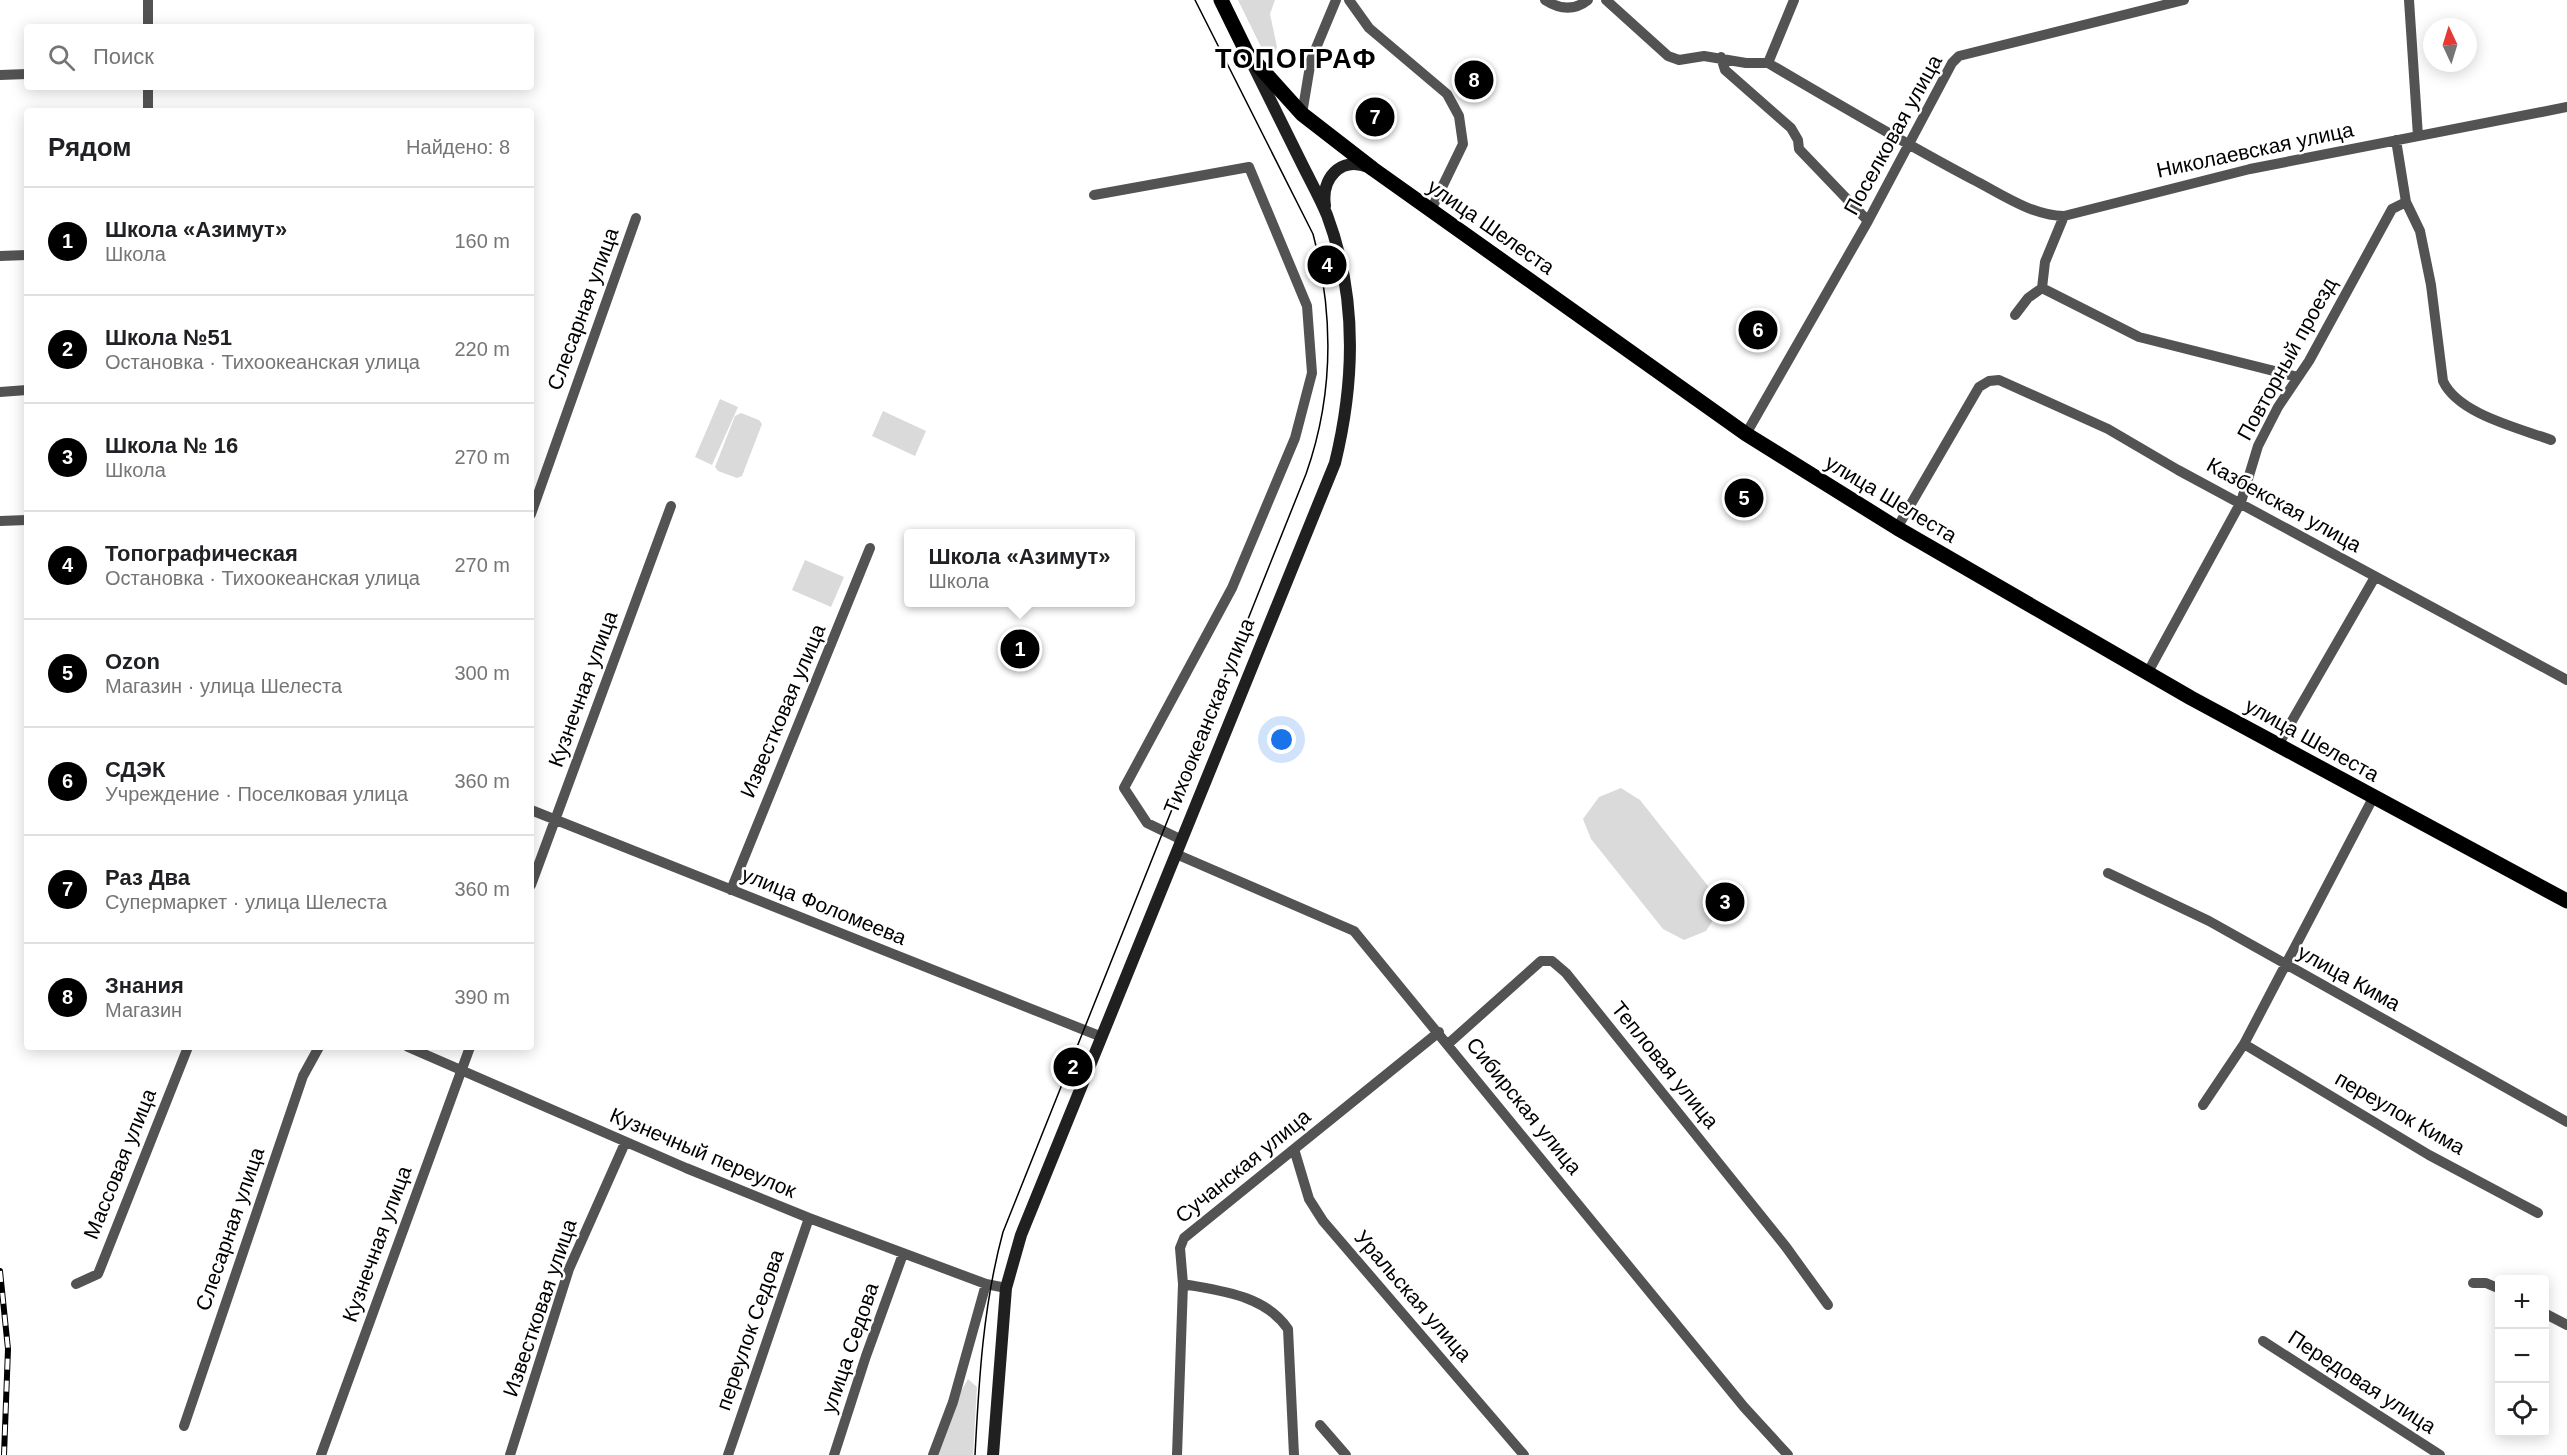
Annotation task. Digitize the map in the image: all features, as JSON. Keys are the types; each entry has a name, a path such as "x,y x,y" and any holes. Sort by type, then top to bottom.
{"main road":[{"name":"Тихоокеанская улица","path":"993,1455 1006,1288 1021,1235 1335,463 1343,432 1350,378 1348,315 1343,268 1326,214 1221,0"},
{"name":"улица Шелеста","path":"1247,53 1302,114 1373,169 1746,434 1897,528 2148,672 2373,798 2567,901"},
{"path":"1326,214 1323,193 1329,177 1342,165 1358,163 1373,169"}],"street":[{"path":"148,0 148,24"},
{"path":"1302,114 1311,60 1336,0"},
{"path":"1349,0 1369,27 1447,94 1459,116 1463,144 1459,158 1431,210"},
{"path":"1545,0 1563,8 1572,8 1588,0"},
{"path":"1606,0 1668,57 1679,60 1695,56 1721,57 1746,63 1768,63 1908,146 2023,205 2053,216 2064,216 2045,262 2042,288 2028,298 2016,315"},
{"path":"1768,63 1794,0"},
{"name":"Поселковая улица","path":"1746,434 1868,221 1952,63 1959,56 2184,0"},
{"path":"2409,0 2418,136"},
{"path":"1721,57 1725,70 1791,128 1798,140 1799,149 1868,221"},
{"path":"0,75 24,74"},
{"path":"148,90 148,108"},
{"name":"Николаевская улица","path":"2064,216 2250,169 2567,107"},
{"path":"2396,140 2406,202 2420,231 2431,285 2444,381 2448,392 2466,406 2551,440"},
{"path":"1094,195 1249,167 1307,306 1312,374 1295,438 1232,588 1124,788 1147,823 1182,840"},
{"name":"Повторный проезд","path":"2148,672 2241,502 2258,446 2392,209 2406,202"},
{"name":"Слесарная улица","path":"534,506 636,218"},
{"path":"0,256 24,255"},
{"path":"2042,288 2139,337 2298,378"},
{"name":"Казбекская улица","path":"1897,528 1979,387 1989,381 1999,380 2108,429 2178,470 2567,680"},
{"path":"0,392 24,390"},
{"name":"Кузнечная улица","path":"534,877 671,506"},
{"path":"0,521 24,519"},
{"name":"Известковая улица","path":"731,890 870,548"},
{"path":"2278,745 2375,577"},
{"path":"2203,1105 2244,1044 2373,798"},
{"name":"улица Фоломеева","path":"534,811 1102,1037"},
{"name":"Сибирская улица","path":"1176,854 1353,931 1737,1398 1788,1455"},
{"name":"улица Кима","path":"2108,873 2209,921 2567,1122"},
{"name":"Тепловая улица","path":"1448,1044 1541,961 1552,961 1566,973 1786,1247 1828,1305"},
{"name":"Сучанская улица","path":"1177,1455 1183,1284 1180,1248 1184,1238 1438,1032"},
{"name":"переулок Кима","path":"2244,1044 2429,1155 2538,1213"},
{"name":"Массовая улица","path":"76,1284 98,1274 187,1050"},
{"name":"Слесарная улица","path":"184,1426 303,1076 317,1050"},
{"name":"Кузнечный переулок","path":"415,1050 625,1143 809,1218 986,1284 1006,1288"},
{"name":"Кузнечная улица","path":"321,1455 469,1050"},
{"name":"Известковая улица","path":"510,1455 569,1269 625,1143"},
{"name":"Уральская улица","path":"1294,1149 1309,1199 1323,1221 1524,1455"},
{"name":"переулок Седова","path":"728,1455 809,1218"},
{"name":"улица Седова","path":"834,1455 866,1356 903,1254"},
{"path":"2473,1283 2486,1283 2495,1287"},
{"path":"933,1455 953,1402 986,1284"},
{"path":"1183,1284 1222,1291 1258,1302 1280,1317 1288,1329 1294,1455"},
{"path":"2549,1316 2567,1325"},
{"name":"Передовая улица","path":"2263,1341 2440,1455"},
{"path":"1320,1425 1346,1455"}],"shaded area":[{"path":"1238,0 1275,0 1270,14 1277,47 1273,57 1267,57 1263,51"},
{"path":"720,399 738,407 712,465 695,457"},
{"path":"883,411 926,431 915,456 872,436"},
{"path":"741,413 759,420 762,424 742,476 737,478 718,471 715,467 735,416"},
{"path":"805,560 844,577 831,607 792,590"},
{"path":"1621,788 1640,800 1712,891 1719,911 1706,931 1684,940 1663,929 1591,839 1583,819 1599,797"},
{"path":"968,1379 977,1387 973,1455 934,1455 956,1400"}],"tram line":[{"path":"975,1455 986,1315 1003,1232 1306,474 1322,415 1328,355 1327,325 1325,295 1313,234 1195,0"}],"railway":[{"path":"0,1271 8,1349 4,1455"}],"place":[{"name":"Знания","path":"1474,80"},
{"name":"Раз Два","path":"1375,117"},
{"name":"Топографическая","path":"1327,265"},
{"name":"СДЭК","path":"1758,330"},
{"name":"Ozon","path":"1744,498"},
{"name":"Школа «Азимут»","path":"1020,649"},
{"name":"Школа № 16","path":"1725,902"},
{"name":"Школа №51","path":"1073,1067"}],"district":[{"name":"ТОПОГРАФ","path":"1296,59"}]}
